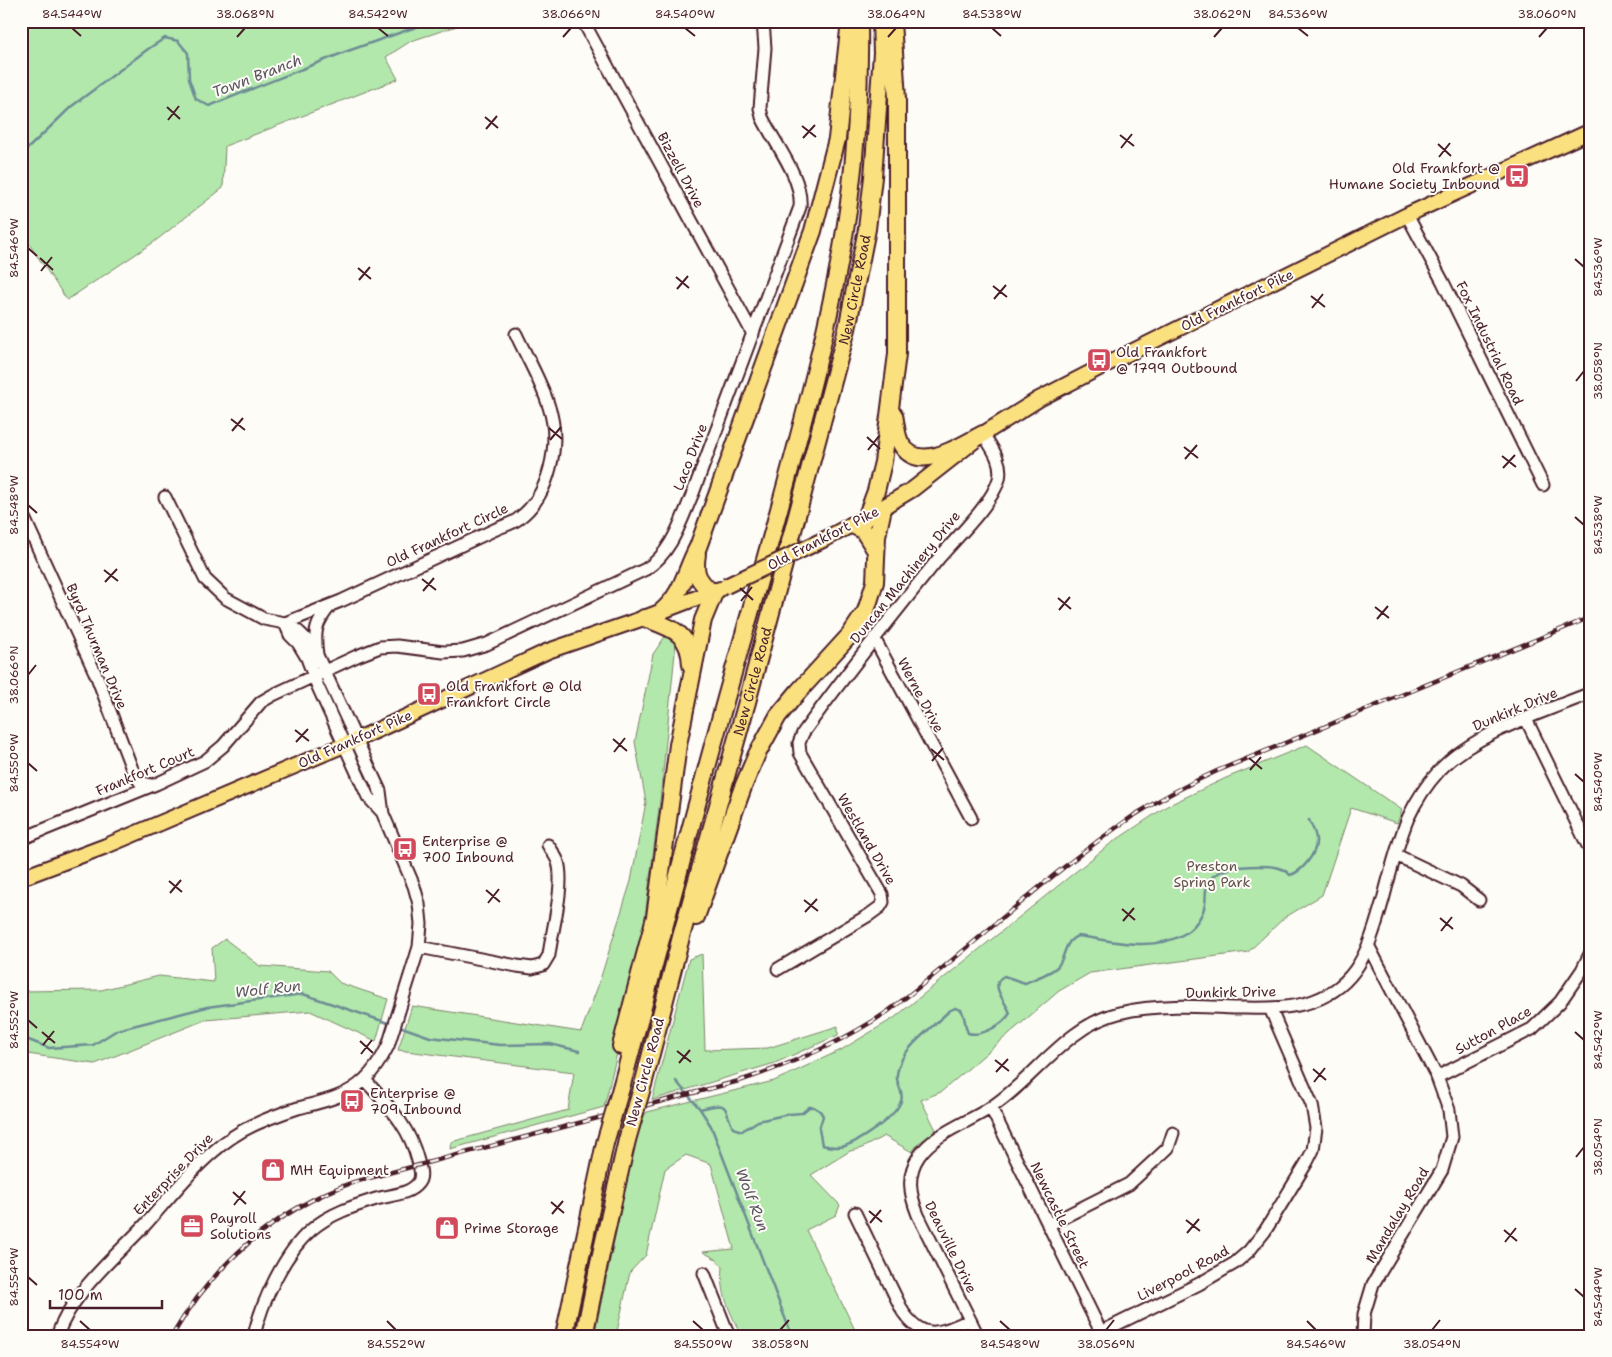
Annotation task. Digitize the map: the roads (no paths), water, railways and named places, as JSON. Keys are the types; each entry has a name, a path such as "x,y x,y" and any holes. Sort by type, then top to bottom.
{"highway":[{"path":"662,611 679,592 698,547 813,231 837,139 850,21"},
{"name":"New Circle Road","path":"564,1336 584,1234 605,1143 678,879 713,742 798,441 829,310 849,204 859,100 860,21"},
{"name":"New Circle Road","path":"584,1336 627,1140 832,390 856,287 873,178 882,53 881,21"},
{"path":"876,551 859,521 876,491 883,462 897,354 897,99 892,21"},
{"path":"891,403 900,443 913,455 934,458 983,434"},
{"path":"682,937 698,915 743,786 757,754 778,716 850,635 864,616 875,582 876,536 883,508"},
{"path":"621,1088 614,1075 655,917 678,745 691,674 703,620 717,590 703,585 696,572 698,547"},
{"path":"644,618 670,628 686,641 690,653 691,674"}],"main road":[{"name":"Old Frankfort Pike","path":"21,878 106,846 350,742 548,652 717,590 827,538 883,508 913,489 983,434 1039,399 1408,216 1591,131"}],"street":[{"name":"Bizzell Drive","path":"583,21 753,334"},
{"name":"Laco Drive","path":"319,673 380,647 397,646 443,652 470,650 487,644 652,566 666,550 675,534 753,334 796,221 801,196 795,177 762,117 761,105 765,48 763,21"},
{"name":"Fox Industrial Road","path":"1408,216 1443,282 1543,485"},
{"name":"Old Frankfort Circle","path":"285,623 330,606 518,519 534,501 543,486 552,462 554,428 549,406 516,334"},
{"name":"Duncan Machinery Drive","path":"803,733 874,638 968,524 994,489 999,479 1000,468 998,458 983,434"},
{"path":"165,497 205,579 225,598 264,619 292,626 300,632 317,655"},
{"name":"Byrd Thurman Drive","path":"21,511 97,678 132,769 140,782 151,785"},
{"path":"319,673 315,633 320,618 330,606"},
{"path":"285,623 290,635 298,643 319,673 350,742"},
{"name":"Werne Drive","path":"874,638 971,818"},
{"name":"Frankfort Court","path":"21,840 156,784 205,761 223,746 261,702 319,673"},
{"name":"Dunkirk Drive","path":"930,1145 991,1108 1076,1034 1102,1018 1116,1013 1160,1008 1270,1008 1313,1001 1328,994 1351,975 1361,962 1369,946 1396,855 1414,808 1440,770 1458,753 1477,740 1591,693"},
{"path":"1526,719 1591,852"},
{"name":"Westland Drive","path":"778,969 869,915 880,907 883,902 878,887 800,753 799,743 803,733"},
{"name":"Enterprise Drive","path":"56,1336 67,1314 91,1282 192,1172 212,1153 233,1137 262,1121 345,1093 365,1080 381,1058 393,1034 419,947 421,924 419,904 414,886 383,814 380,791 350,742"},
{"path":"419,947 517,966 532,968 543,965 549,955 560,885 560,871 557,860 548,845"},
{"path":"1396,855 1460,886 1479,900"},
{"name":"Mandalay Road","path":"1363,1336 1364,1314 1373,1284 1442,1170 1452,1137 1449,1110 1437,1077 1369,946"},
{"name":"Sutton Place","path":"1437,1077 1532,1029 1560,1002 1582,970 1591,952"},
{"name":"Liverpool Road","path":"1102,1334 1235,1263 1249,1251 1265,1232 1307,1162 1313,1150 1316,1128 1312,1105 1270,1008"},
{"path":"254,1336 258,1316 270,1288 292,1253 310,1230 328,1217 376,1199 407,1191 420,1182 420,1168 401,1120 365,1080"},
{"name":"Newcastle Street","path":"991,1108 1102,1334"},
{"path":"1048,1225 1129,1184 1168,1148 1173,1134"},
{"name":"Deauville Drive","path":"930,1145 918,1158 913,1168 910,1188 912,1200 978,1336"},
{"path":"855,1213 903,1312 911,1322 926,1332 934,1333 970,1320"},
{"path":"704,1273 729,1336"}],"waterway":[{"name":"Town Branch","path":"21,155 72,106 165,38 178,41 188,53 189,79 196,99 209,106 345,52 433,21"},
{"path":"700,1109 716,1106 724,1107 733,1128 742,1131 758,1121 802,1113 809,1107 814,1107 823,1116 819,1129 822,1145 839,1147 852,1143 885,1121 898,1107 902,1098 897,1077 901,1061 916,1042 949,1011 955,1008 961,1010 968,1033 985,1032 997,1026 1010,1013 999,993 998,984 1000,979 1004,976 1025,983 1050,972 1060,963 1067,946 1073,938 1078,936 1131,944 1145,944 1172,940 1184,934 1195,925 1200,917 1205,904 1207,885 1216,874 1237,867 1271,866 1280,868 1290,875 1304,866 1314,852 1316,842 1315,833 1309,820"},
{"name":"Wolf Run","path":"21,1037 49,1048 93,1045 117,1030 207,1007 303,994 391,1024"},
{"name":"Wolf Run","path":"399,1026 430,1037 500,1045 550,1044 579,1051"},
{"name":"Wolf Run","path":"676,1081 700,1109 711,1126 792,1336"}],"railway":[{"path":"172,1336 188,1310 227,1263 273,1224 298,1207 325,1193 354,1182 739,1081 816,1052 887,1012 949,963 1039,887 1101,839 1133,816 1164,798 1217,771 1591,617"}],"place":[{"name":"Old Frankfort @ Humane Society Inbound","path":"1517,176"},
{"name":"Old Frankfort @ 1799 Outbound","path":"1099,360"},
{"name":"Old Frankfort @ Old Frankfort Circle","path":"429,694"},
{"name":"Enterprise @ 700 Inbound","path":"405,849"},
{"name":"Enterprise @ 709 Inbound","path":"352,1101"},
{"name":"MH Equipment","path":"273,1170"},
{"name":"Payroll Solutions","path":"192,1226"},
{"name":"Prime Storage","path":"447,1228"}],"park label":[{"name":"Preston Spring Park","path":"1212,874"}]}
